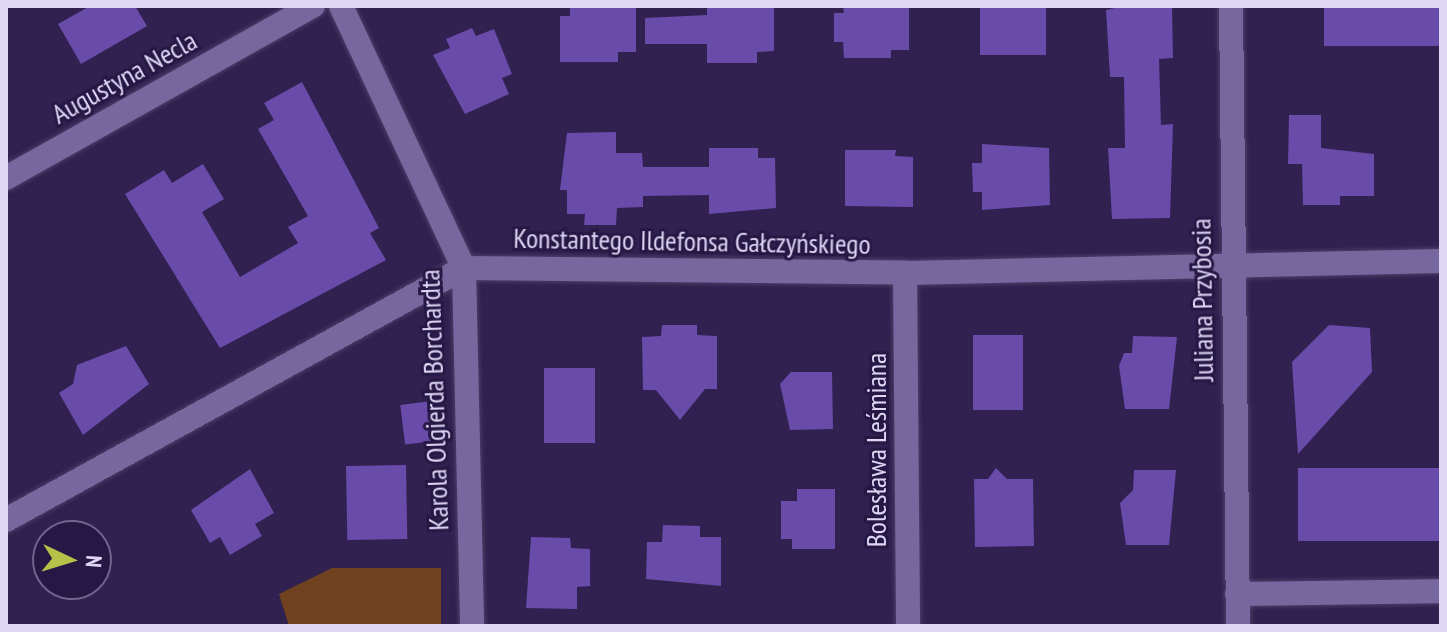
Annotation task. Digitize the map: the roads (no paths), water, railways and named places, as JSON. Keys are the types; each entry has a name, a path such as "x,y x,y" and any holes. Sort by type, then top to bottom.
{"street":[{"name":"Augustyna Necla","path":"6,178 313,6"},
{"name":"Karola Olgierda Borchardta","path":"341,6 464,268 472,626"},
{"name":"Juliana Przybosia","path":"1231,6 1230,264 1238,626"},
{"name":"Konstantego Ildefonsa Gałczyńskiego","path":"6,520 464,268 905,273 1441,261"},
{"name":"Bolesława Leśmiana","path":"905,273 908,626"},
{"path":"1237,594 1441,591"}]}
